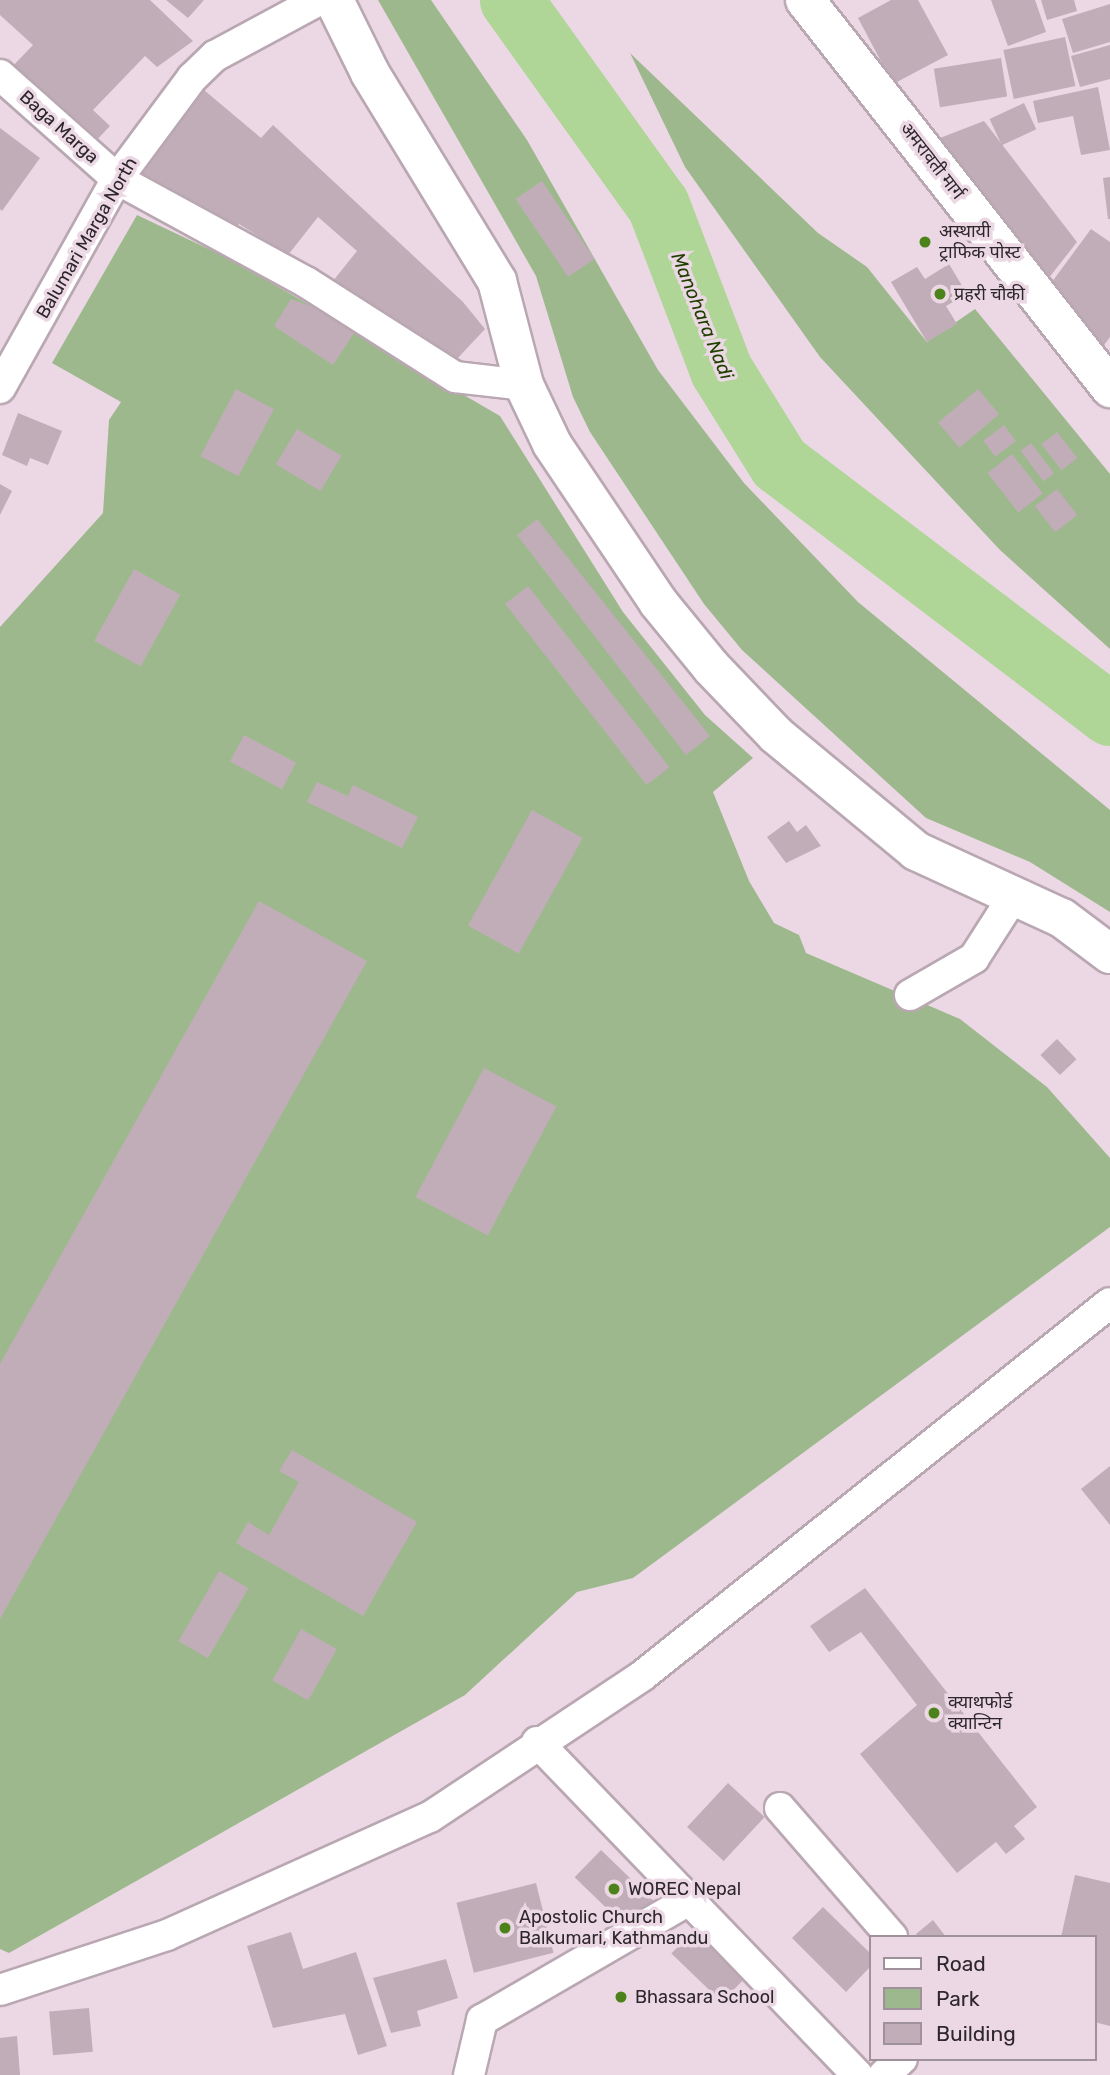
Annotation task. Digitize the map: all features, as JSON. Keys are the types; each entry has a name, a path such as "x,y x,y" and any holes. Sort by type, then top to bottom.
{"main road":[{"path":"334,0 370,73 497,281 524,385 552,444 658,602 766,726 916,851 1015,894 1110,954"},
{"name":"अमरावती मार्ग","path":"805,0 1110,388"}],"street":[{"name":"Balumari Marga North","path":"0,388 117,179 192,78 215,56 319,0"},
{"name":"Baga Marga","path":"0,75 117,179 306,282 456,377 524,385"},
{"path":"909,995 974,958 1015,894"},
{"path":"0,1990 167,1935 430,1817 537,1742 653,1667 1110,1303"},
{"path":"537,1742 857,2075"},
{"path":"780,1808 890,1935"},
{"path":"468,2075 482,2020 602,1953 689,1900"},
{"path":"884,2075 900,2061"}],"green space":[{"path":"378,0 431,0 527,140 658,370 744,483 858,602 1110,810 1110,912 1030,862 926,818 742,650 704,604 590,432 573,397 536,276"},
{"path":"630,53 818,233 867,267 927,342 975,309 1110,474 1110,649 1000,550 820,357 685,167"},
{"path":"137,215 234,261 500,416 623,612 705,715 753,758 713,792 749,881 774,923 799,935 806,953 960,1019 1047,1087 1110,1158 1110,1227 633,1578 577,1592 465,1695 9,1953 0,1949 0,627 103,513 109,420 121,402 52,363"}],"building":[{"path":"0,0 150,0 193,41 157,67 145,56 93,110 110,126 90,147 9,70 33,45 0,15"},
{"path":"166,0 204,0 188,18"},
{"path":"891,0 918,0 948,55 893,84 858,18"},
{"path":"991,0 1035,0 1046,32 1008,46"},
{"path":"1041,0 1074,0 1077,11 1047,20"},
{"path":"1110,4 1110,42 1073,53 1062,19"},
{"path":"1065,37 1075,86 1014,99 1003,50"},
{"path":"1110,45 1110,79 1080,87 1071,56"},
{"path":"1001,58 1007,97 940,107 934,69"},
{"path":"1098,87 1110,150 1081,155 1073,116 1038,123 1033,101"},
{"path":"204,90 261,138 273,125 463,302 485,329 456,360 329,286 357,251 318,217 288,255 239,224 236,228 137,184 147,156"},
{"path":"1024,103 1036,129 1002,145 990,119"},
{"path":"984,121 1077,242 1048,279 940,138"},
{"path":"0,128 40,158 2,211 0,209"},
{"path":"1110,177 1110,219 1108,219 1103,178"},
{"path":"542,181 595,259 568,277 515,199"},
{"path":"1091,229 1110,242 1110,337 1098,353 1046,290"},
{"path":"949,264 967,294 946,306 957,324 927,342 891,282 917,267 925,279"},
{"path":"291,299 360,324 333,365 274,326"},
{"path":"236,389 274,409 238,476 200,456"},
{"path":"978,389 999,414 959,448 938,422"},
{"path":"18,413 62,431 48,465 30,458 27,466 2,455"},
{"path":"1004,425 1016,441 995,457 983,441"},
{"path":"297,429 342,456 320,491 276,464"},
{"path":"1057,432 1077,458 1062,470 1041,444"},
{"path":"1031,443 1054,473 1043,481 1021,451"},
{"path":"1012,454 1043,493 1018,512 988,473"},
{"path":"0,484 12,491 0,515"},
{"path":"1057,489 1077,515 1055,532 1035,506"},
{"path":"537,519 710,736 686,755 517,535"},
{"path":"134,569 180,595 141,666 94,641"},
{"path":"528,586 670,767 647,785 505,604"},
{"path":"244,735 296,763 282,789 230,761"},
{"path":"317,782 348,796 353,785 418,817 402,848 307,802"},
{"path":"532,810 583,838 519,954 468,925"},
{"path":"789,821 797,832 806,825 821,846 786,863 767,837"},
{"path":"259,901 367,961 0,1619 0,1364"},
{"path":"1057,1039 1076,1059 1060,1075 1040,1055"},
{"path":"484,1068 556,1106 488,1235 415,1197"},
{"path":"292,1450 417,1522 363,1616 236,1543 248,1522 269,1535 299,1482 279,1471"},
{"path":"1110,1466 1110,1525 1081,1489"},
{"path":"219,1571 248,1588 208,1658 178,1641"},
{"path":"865,1588 1037,1807 1014,1826 1025,1839 1006,1854 996,1842 957,1873 860,1754 917,1705 861,1632 829,1652 810,1626"},
{"path":"301,1629 337,1649 308,1700 272,1681"},
{"path":"728,1783 765,1817 724,1861 687,1827"},
{"name":"WOREC Nepal","path":"601,1850 654,1901 628,1929 575,1877"},
{"path":"1075,1875 1110,1883 1110,2026 1096,2022 1096,1935 1061,1935"},
{"name":"Apostolic Church Balkumari, Kathmandu","path":"536,1883 553,1953 474,1973 456,1903"},
{"path":"823,1907 869,1952 869,1968 846,1992 792,1938"},
{"path":"933,1920 944,1935 917,1935"},
{"path":"695,1929 745,1978 722,2002 671,1953"},
{"path":"291,1932 303,1969 356,1952 387,2046 358,2055 345,2014 273,2028 247,1946"},
{"path":"446,1959 458,1998 417,2011 421,2026 391,2033 373,1978"},
{"path":"89,2008 93,2052 53,2055 49,2011"},
{"path":"17,2036 20,2075 0,2075 0,2038"}],"waterway":[{"name":"Manohara Nadi","path":"511,0 658,205 721,370 779,463 1110,714"}],"place":[{"name":"अस्थायी ट्राफिक पोस्ट","path":"925,242"},
{"name":"प्रहरी चौकी","path":"940,294"},
{"name":"क्याथफोर्ड क्यान्टिन","path":"934,1713"},
{"name":"WOREC Nepal","path":"614,1889"},
{"name":"Apostolic Church Balkumari, Kathmandu","path":"505,1928"},
{"name":"Bhassara School","path":"621,1997"}]}
